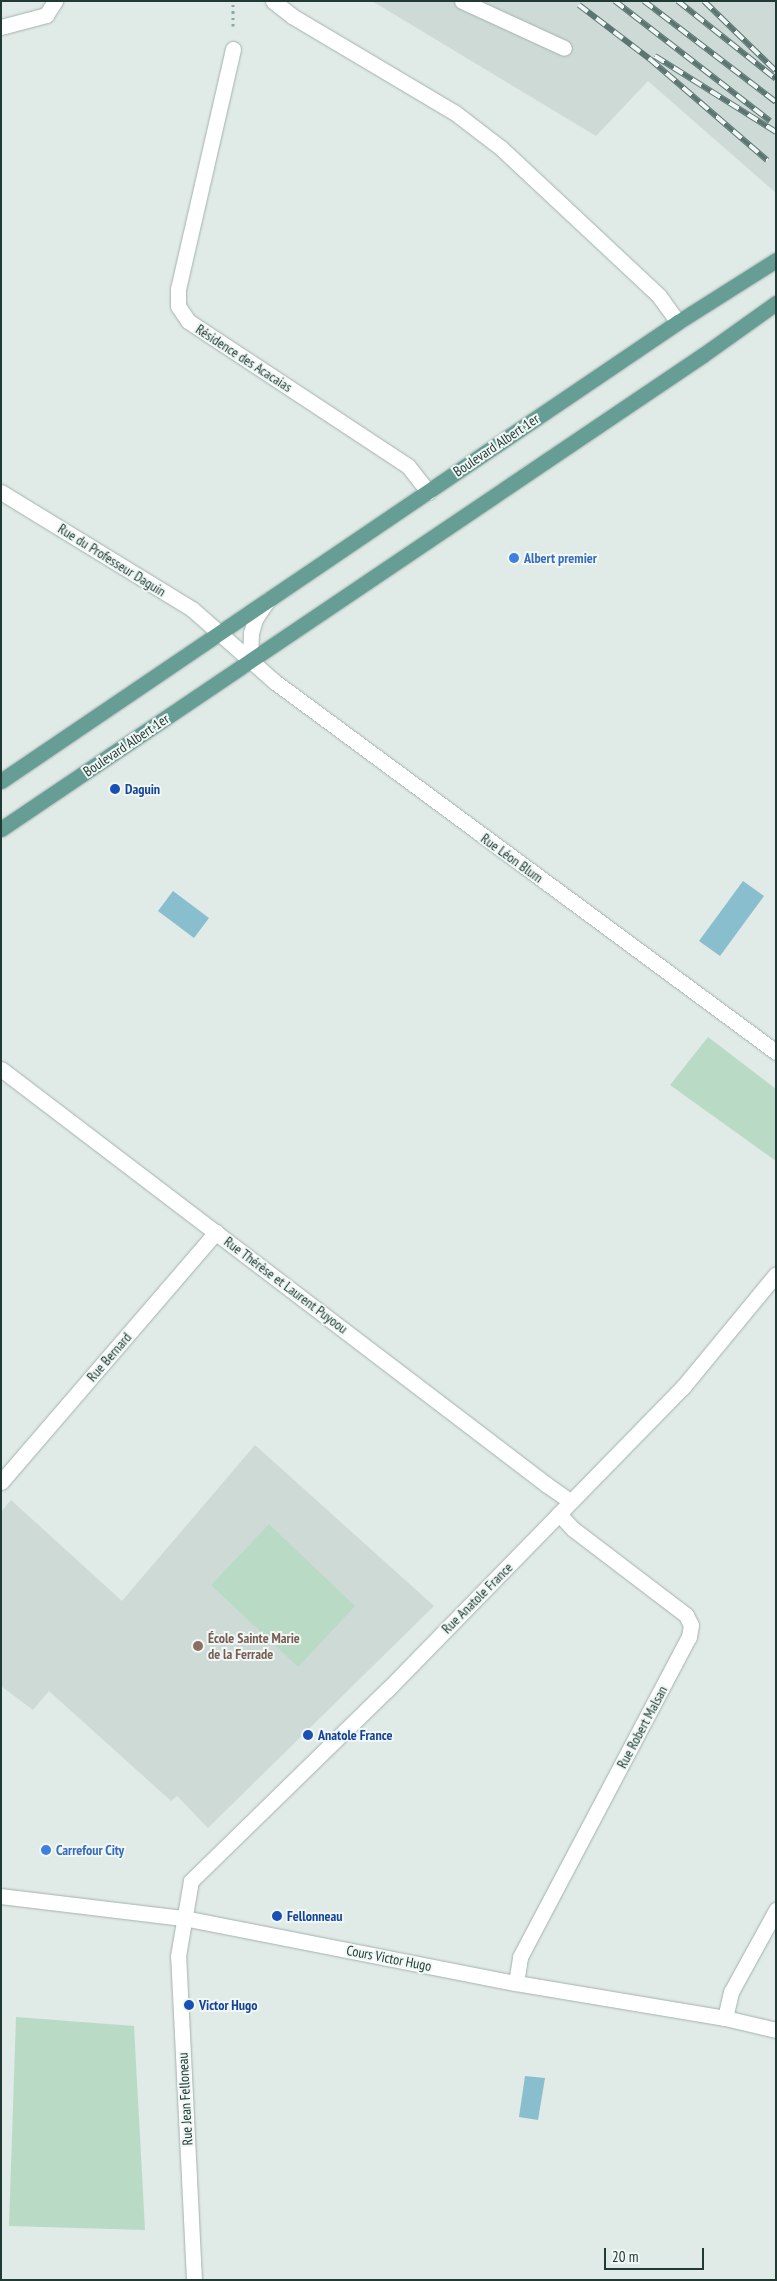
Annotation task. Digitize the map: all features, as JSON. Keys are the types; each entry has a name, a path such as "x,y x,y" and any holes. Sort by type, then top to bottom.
{"main road":[{"name":"Boulevard Albert 1er","path":"1,780 678,322 776,260"},
{"name":"Boulevard Albert 1er","path":"1,830 703,355 776,303"}],"street":[{"path":"1,27 46,15 56,1"},
{"path":"273,1 292,16 454,112 501,148 659,296 678,322"},
{"path":"462,1 564,48"},
{"name":"Résidence des Acacaias","path":"233,49 178,289 178,306 188,321 408,466 428,492"},
{"name":"Rue du Professeur Daguin","path":"1,492 192,609 219,633"},
{"path":"250,661 251,633 255,619 268,600"},
{"path":"219,633 250,661"},
{"name":"Rue Léon Blum","path":"250,661 349,738 776,1052"},
{"name":"Rue Thérèse et Laurent Puyoou","path":"1,1069 547,1486 570,1501"},
{"name":"Rue Bernard","path":"1,1482 216,1232"},
{"name":"Rue Anatole France","path":"184,1918 191,1881 387,1690 683,1387 776,1274"},
{"name":"Rue Robert Malsan","path":"516,1983 520,1957 689,1637 691,1625 686,1615 572,1529 559,1514"},
{"name":"Cours Victor Hugo","path":"1,1896 184,1918 516,1983 725,2018 776,2030"},
{"path":"725,2018 731,1992 776,1910"},
{"name":"Rue Jean Felloneau","path":"184,1918 178,1956 194,2280"}],"shaded area":[{"path":"372,1 776,1 776,193 648,81 596,136"},
{"name":"École Sainte Marie de la Ferrade","path":"255,1445 434,1606 208,1828 177,1796 171,1801 49,1691 33,1710 1,1686 1,1512 11,1500 122,1601"}],"green space":[{"path":"708,1037 776,1089 776,1161 670,1085"},
{"path":"269,1524 355,1606 298,1667 211,1585"},
{"path":"16,2017 134,2026 145,2230 9,2226"}],"water":[{"path":"743,881 764,896 720,956 699,941"},
{"path":"173,891 209,918 194,938 158,911"},
{"path":"525,2076 545,2078 538,2120 519,2117"}],"railway":[{"path":"615,1 770,121"},
{"path":"644,1 776,102"},
{"path":"678,1 776,79"},
{"path":"704,1 776,71"},
{"path":"579,5 650,59 767,160"},
{"path":"655,56 776,132"}],"place":[{"name":"Albert premier","path":"514,558"},
{"name":"Daguin","path":"115,789"},
{"name":"École Sainte Marie de la Ferrade","path":"198,1646"},
{"name":"Anatole France","path":"308,1735"},
{"name":"Carrefour City","path":"46,1850"},
{"name":"Fellonneau","path":"277,1916"},
{"name":"Victor Hugo","path":"189,2005"}]}
